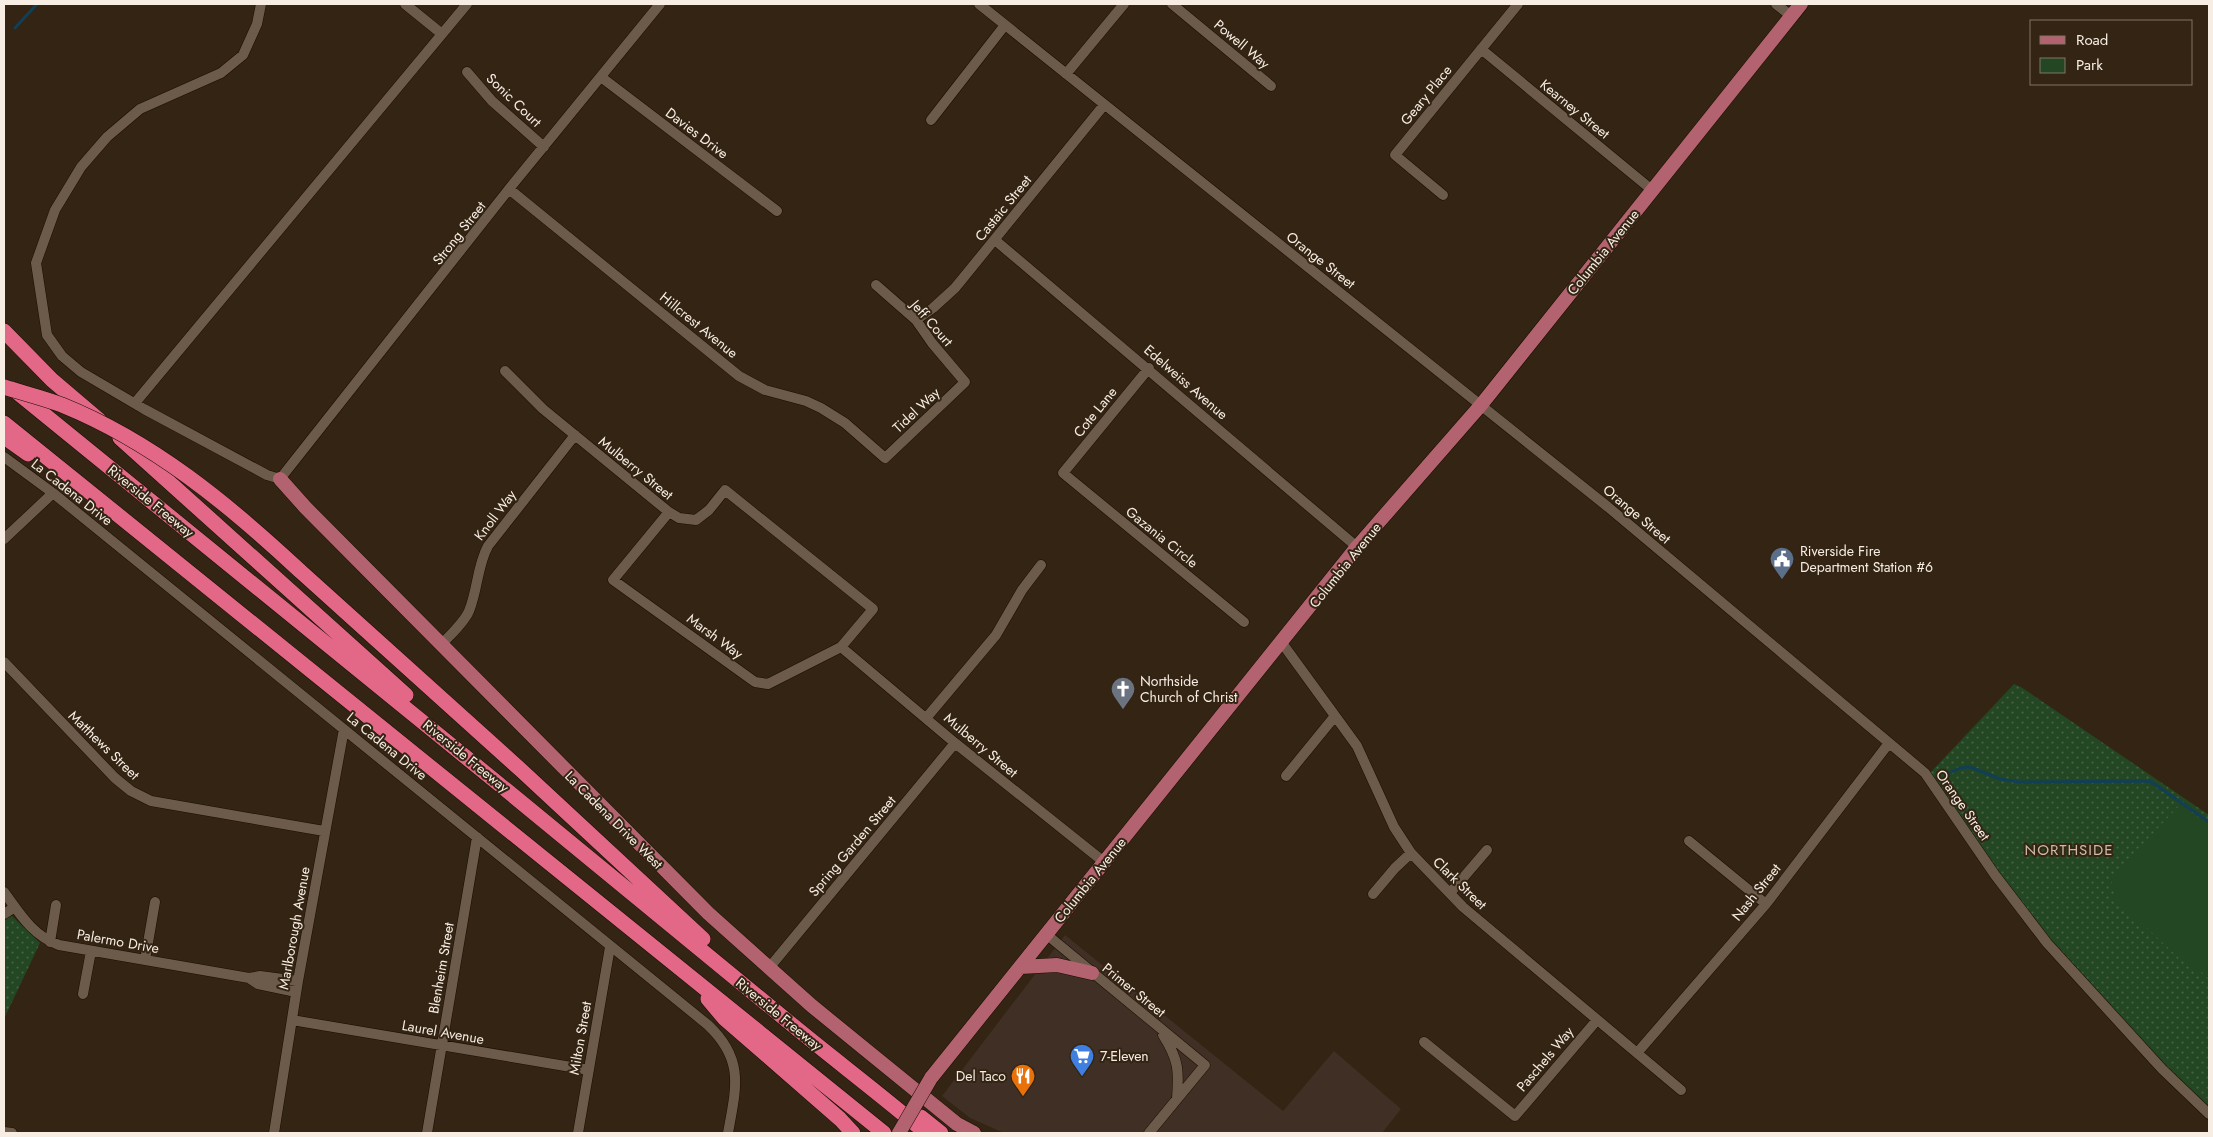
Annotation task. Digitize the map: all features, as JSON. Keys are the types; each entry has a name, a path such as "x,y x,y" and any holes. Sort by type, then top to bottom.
{"highway":[{"path":"4,330 52,380 156,469 514,794"},
{"name":"Riverside Freeway","path":"4,382 514,794 807,1038 870,1086 926,1133"},
{"path":"4,387 62,405 123,435 184,473 247,522 544,791 807,1038"},
{"name":"Riverside Freeway","path":"4,423 884,1133"},
{"path":"4,437 122,519"},
{"path":"686,973 724,1018 840,1119 853,1133"},
{"path":"870,1086 895,1097 941,1133"}],"main road":[{"name":"Columbia Avenue","path":"899,1133 931,1078 1046,934 1357,547 1481,405 1801,4"},
{"name":"La Cadena Drive West","path":"280,480 305,508 651,858 708,913 812,1006 957,1124 974,1133"},
{"path":"1020,967 1057,965 1092,973"}],"street":[{"path":"261,4 257,24 243,55 221,73 140,109 107,137 81,167 55,210 36,263 47,335 62,356 81,372 135,403 267,475 280,480"},
{"path":"405,4 442,34"},
{"path":"135,403 467,4"},
{"name":"Strong Street","path":"280,480 660,4"},
{"name":"Orange Street","path":"979,4 1608,507 1925,774 1995,875 2047,943 2162,1070 2209,1114"},
{"path":"1066,74 1124,4"},
{"name":"Powell Way","path":"1172,4 1271,86"},
{"name":"Geary Place","path":"1443,195 1395,155 1518,4"},
{"path":"1776,4 1791,16"},
{"path":"931,120 1005,25"},
{"name":"Kearney Street","path":"1481,49 1652,190"},
{"name":"Sonic Court","path":"467,72 492,101 544,147"},
{"name":"Davies Drive","path":"601,77 777,211"},
{"name":"Castaic Street","path":"916,320 933,308 955,288 1104,105"},
{"name":"Hillcrest Avenue","path":"510,190 739,376 765,390 806,401 821,408 844,423 885,458"},
{"name":"Edelweiss Avenue","path":"996,240 1357,547"},
{"name":"Jeff Court","path":"876,285 916,320 932,343 966,382"},
{"name":"Cote Lane","path":"1063,473 1148,368"},
{"name":"Mulberry Street","path":"505,371 543,409 669,512 679,518 696,520 709,510 726,490 872,609"},
{"name":"Tidel Way","path":"885,458 966,382"},
{"name":"Knoll Way","path":"441,645 468,613 476,586 481,557 488,546 575,436"},
{"name":"La Cadena Drive","path":"4,457 52,493 344,729 720,1036 732,1057 736,1072 728,1133"},
{"name":"Gazania Circle","path":"1063,473 1244,622"},
{"path":"4,539 52,493"},
{"name":"Marsh Way","path":"669,512 613,580 755,682 768,684 841,647 872,609"},
{"path":"927,717 996,635 1022,590 1041,565"},
{"name":"Clark Street","path":"1282,642 1358,746 1394,827 1411,853 1463,907 1681,1090"},
{"name":"Mulberry Street","path":"841,647 1104,862"},
{"name":"Matthews Street","path":"4,662 115,778 131,791 151,801 324,831"},
{"path":"1286,776 1335,716"},
{"name":"Marlborough Avenue","path":"274,1133 324,831 344,729"},
{"name":"Spring Garden Street","path":"770,968 955,742"},
{"name":"Nash Street","path":"1637,1053 1766,904 1889,743"},
{"name":"Blenheim Street","path":"427,1133 477,837"},
{"path":"1689,841 1766,904"},
{"path":"1450,893 1487,850"},
{"path":"1372,894 1411,853"},
{"name":"Palermo Drive","path":"4,892 31,928 50,942 91,951 249,978 258,984 297,987"},
{"path":"145,960 155,902"},
{"path":"50,942 56,904"},
{"path":"4,914 14,907"},
{"name":"Primer Street","path":"1046,934 1205,1065 1177,1100"},
{"name":"Milton Street","path":"578,1133 610,947"},
{"path":"83,994 91,951"},
{"name":"Laurel Avenue","path":"292,1020 589,1070"},
{"name":"Paschels Way","path":"1424,1042 1515,1116 1597,1020"},
{"path":"1149,1133 1177,1100 1178,1065 1159,1028"},
{"path":"4,1132 12,1133"}],"shaded area":[{"path":"1065,935 1283,1111 1334,1051 1401,1109 1382,1133 1004,1133 970,1118 942,1096"}],"green space":[{"path":"2014,684 2209,815 2209,1109 2180,1084 2027,912 1930,773"},
{"path":"2181,804 2209,826 2209,979 2199,969 2195,973 2115,898 2111,877"},
{"path":"11,915 40,943 4,1019 4,920"}],"waterway":[{"path":"15,28 37,4"},
{"path":"1949,773 1960,768 1970,767 2000,779 2019,782 2150,781 2209,822"}],"place":[{"name":"Riverside Fire Department Station #6","path":"1782,580"},
{"name":"Northside Church of Christ","path":"1123,710"},
{"name":"7-Eleven","path":"1082,1077"},
{"name":"Del Taco","path":"1023,1097"}],"district":[{"name":"NORTHSIDE","path":"2069,850"}]}
